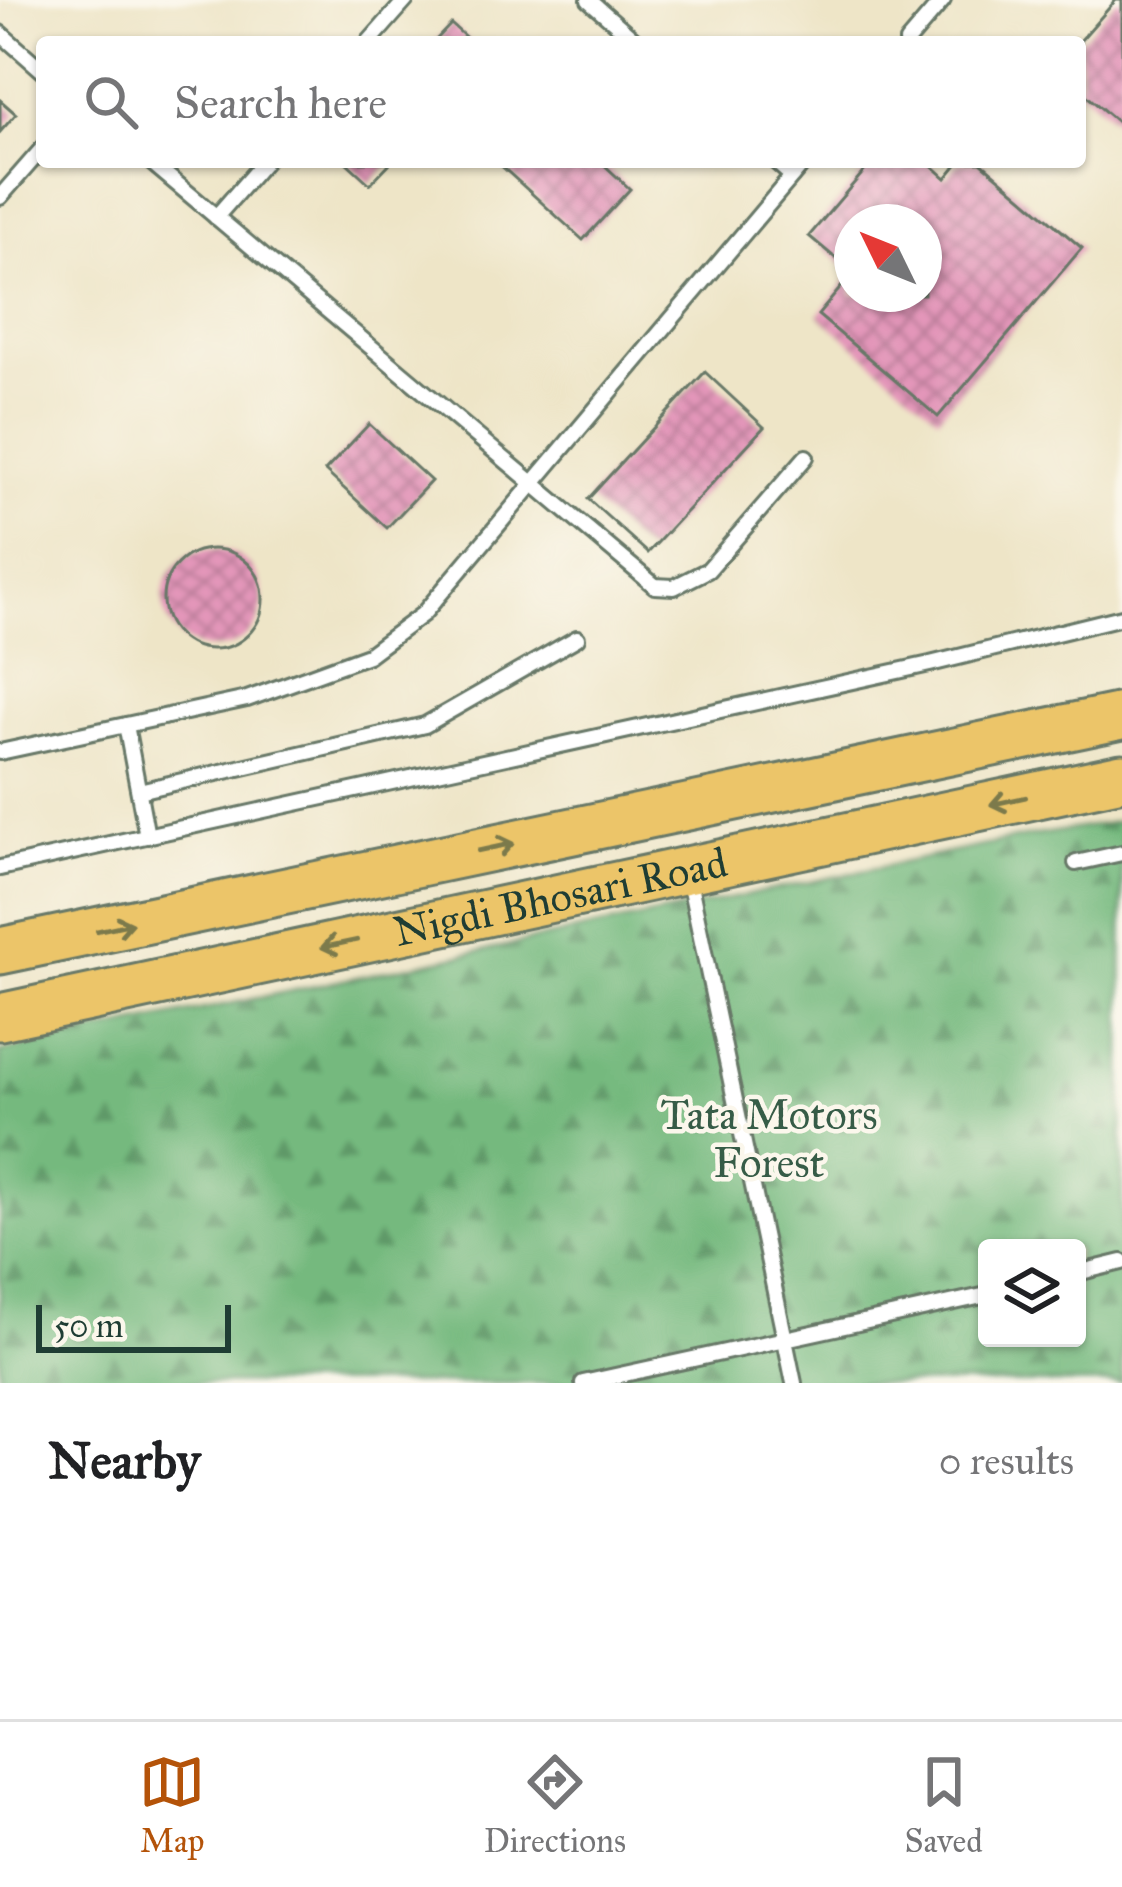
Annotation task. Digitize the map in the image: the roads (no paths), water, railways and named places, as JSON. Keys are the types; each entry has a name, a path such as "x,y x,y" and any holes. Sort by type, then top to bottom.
{"main road":[{"name":"Nigdi Bhosari Road","path":"0,951 1122,716"},
{"name":"Nigdi Bhosari Road","path":"0,1016 1122,777"}],"lane":[{"path":"374,36 406,0"},
{"path":"589,0 631,36"},
{"path":"912,36 943,0"},
{"path":"0,33 36,65"},
{"path":"0,197 36,156"},
{"path":"158,168 655,586 674,587 708,570 806,458"},
{"path":"216,217 259,168"},
{"path":"783,168 792,176"},
{"path":"0,752 247,699 368,655 423,614 799,168"},
{"path":"0,868 930,664 1122,617"},
{"path":"139,791 425,725 577,638"},
{"path":"126,725 148,836"},
{"path":"1076,863 1122,853"},
{"path":"686,870 794,1383"},
{"path":"1086,1271 1122,1262"},
{"path":"583,1383 978,1297"}],"park label":[{"name":"Tata Motors Forest","path":"769,1139"}]}
